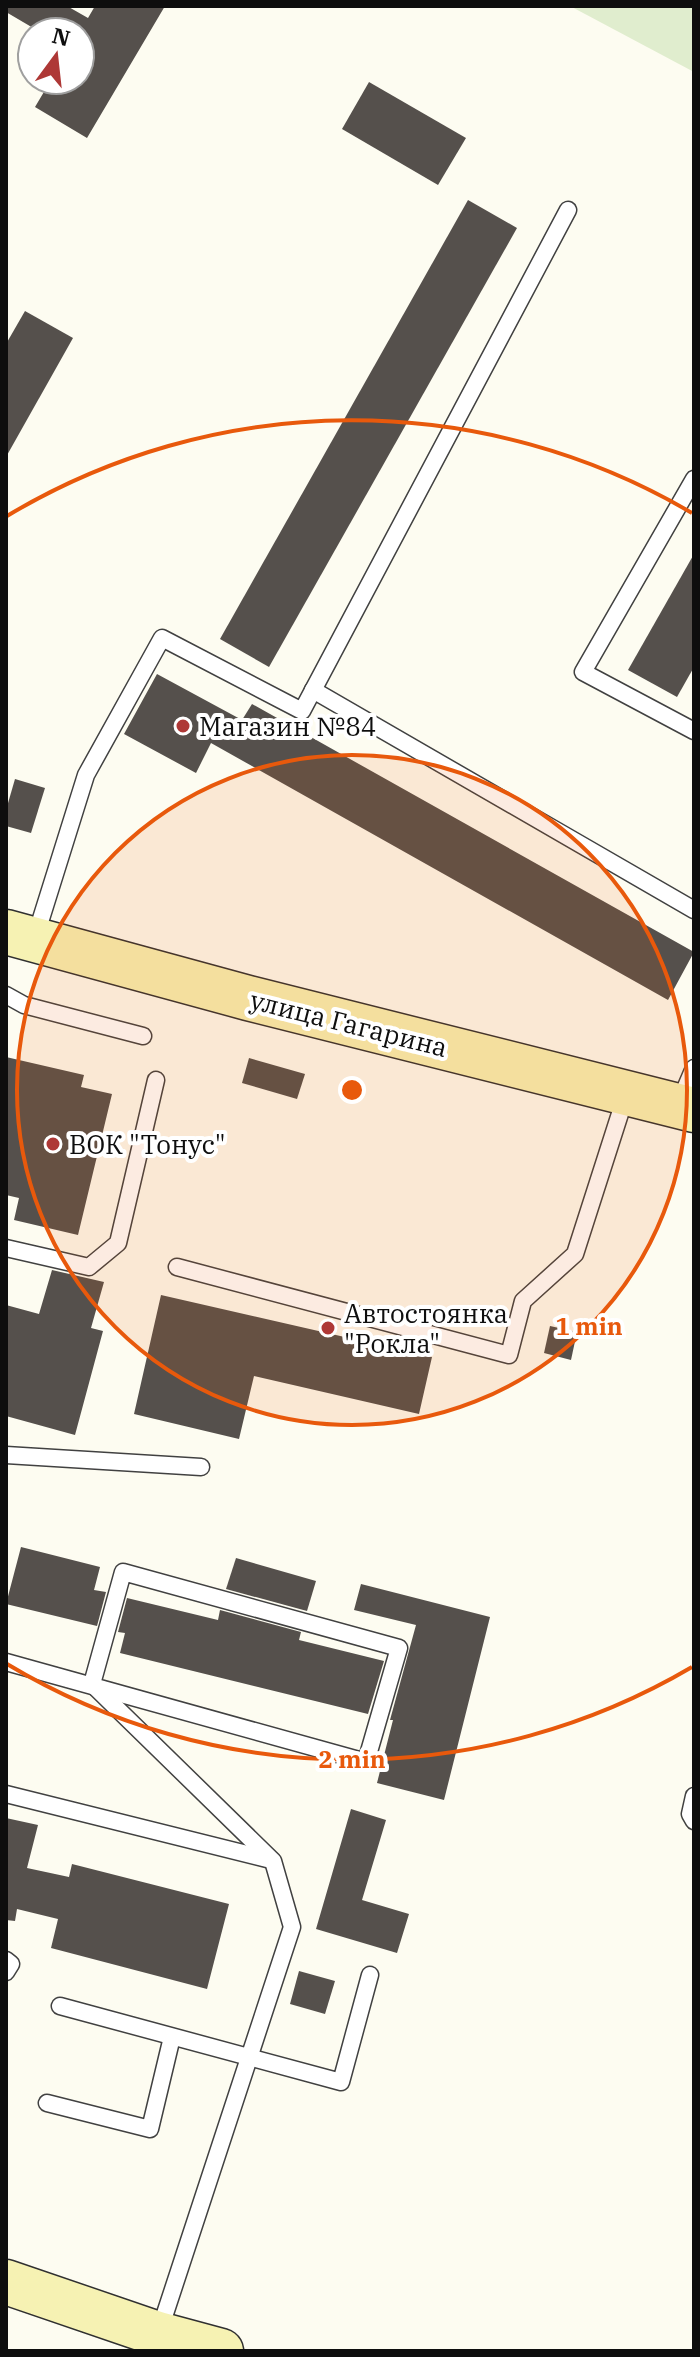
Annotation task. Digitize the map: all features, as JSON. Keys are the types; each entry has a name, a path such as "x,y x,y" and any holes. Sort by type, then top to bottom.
{"street":[{"name":"улица Гагарина","path":"20,936 248,998 626,1093 689,1095"},
{"path":"6,2282 158,2334"},
{"path":"6,2298 221,2351"}],"lane":[{"path":"20,936 86,775 162,638 302,711 568,210"},
{"path":"694,479 583,672 694,731"},
{"path":"313,690 694,910"},
{"path":"6,995 24,1005 143,1036"},
{"path":"6,1248 89,1267 118,1243 156,1080"},
{"path":"177,1267 509,1355 523,1301 575,1254 626,1093"},
{"path":"6,1455 201,1467"},
{"path":"6,1662 366,1762 399,1648 123,1572 92,1684"},
{"path":"92,1684 273,1861 292,1927 158,2334"},
{"path":"6,1794 273,1861"},
{"path":"694,1796 690,1814 694,1821"},
{"path":"6,1960 11,1964 6,1972"},
{"path":"60,2006 341,2082 370,1975"},
{"path":"47,2103 150,2129 172,2037"}],"green space":[{"path":"570,6 694,6 694,72"}],"building":[{"path":"6,6 67,6 84,16 16,18 6,12"},
{"path":"95,6 165,6 87,138 35,107 42,96 96,96 96,16 89,16"},
{"path":"369,82 466,138 438,185 342,129"},
{"path":"468,200 517,228 269,667 220,639"},
{"path":"25,311 73,338 6,457 6,344"},
{"path":"694,554 694,667 677,697 628,670"},
{"path":"157,674 242,720 252,704 694,952 668,1000 211,743 196,773 124,734"},
{"path":"15,779 45,788 31,833 6,826 6,810"},
{"name":"ВОК \"Тонус\"","path":"6,1057 84,1075 81,1087 112,1094 78,1235 14,1220 19,1198 6,1195"},
{"path":"249,1058 305,1074 297,1099 242,1083"},
{"path":"52,1270 104,1282 91,1328 103,1331 75,1435 6,1416 6,1305 39,1314"},
{"path":"161,1295 432,1357 419,1414 254,1376 239,1439 134,1414"},
{"path":"550,1326 577,1332 571,1360 544,1353"},
{"path":"21,1547 100,1567 94,1590 106,1592 97,1626 6,1604"},
{"path":"236,1558 316,1581 307,1611 226,1589"},
{"path":"361,1584 490,1617 444,1800 377,1783 393,1720 390,1720 416,1625 354,1610"},
{"path":"127,1598 218,1620 220,1610 301,1632 299,1640 384,1661 368,1714 120,1653 125,1633 118,1632"},
{"path":"351,1809 386,1820 362,1900 409,1914 397,1953 316,1929"},
{"path":"6,1818 38,1825 27,1868 69,1877 72,1864 229,1904 207,1989 51,1948 58,1919 17,1909 15,1921 6,1920"},
{"path":"299,1971 335,1981 325,2014 290,2004"}],"place":[{"name":"Магазин №84","path":"183,726"},
{"name":"ВОК \"Тонус\"","path":"53,1144"},
{"name":"Автостоянка \"Рокла\"","path":"328,1328"}]}
